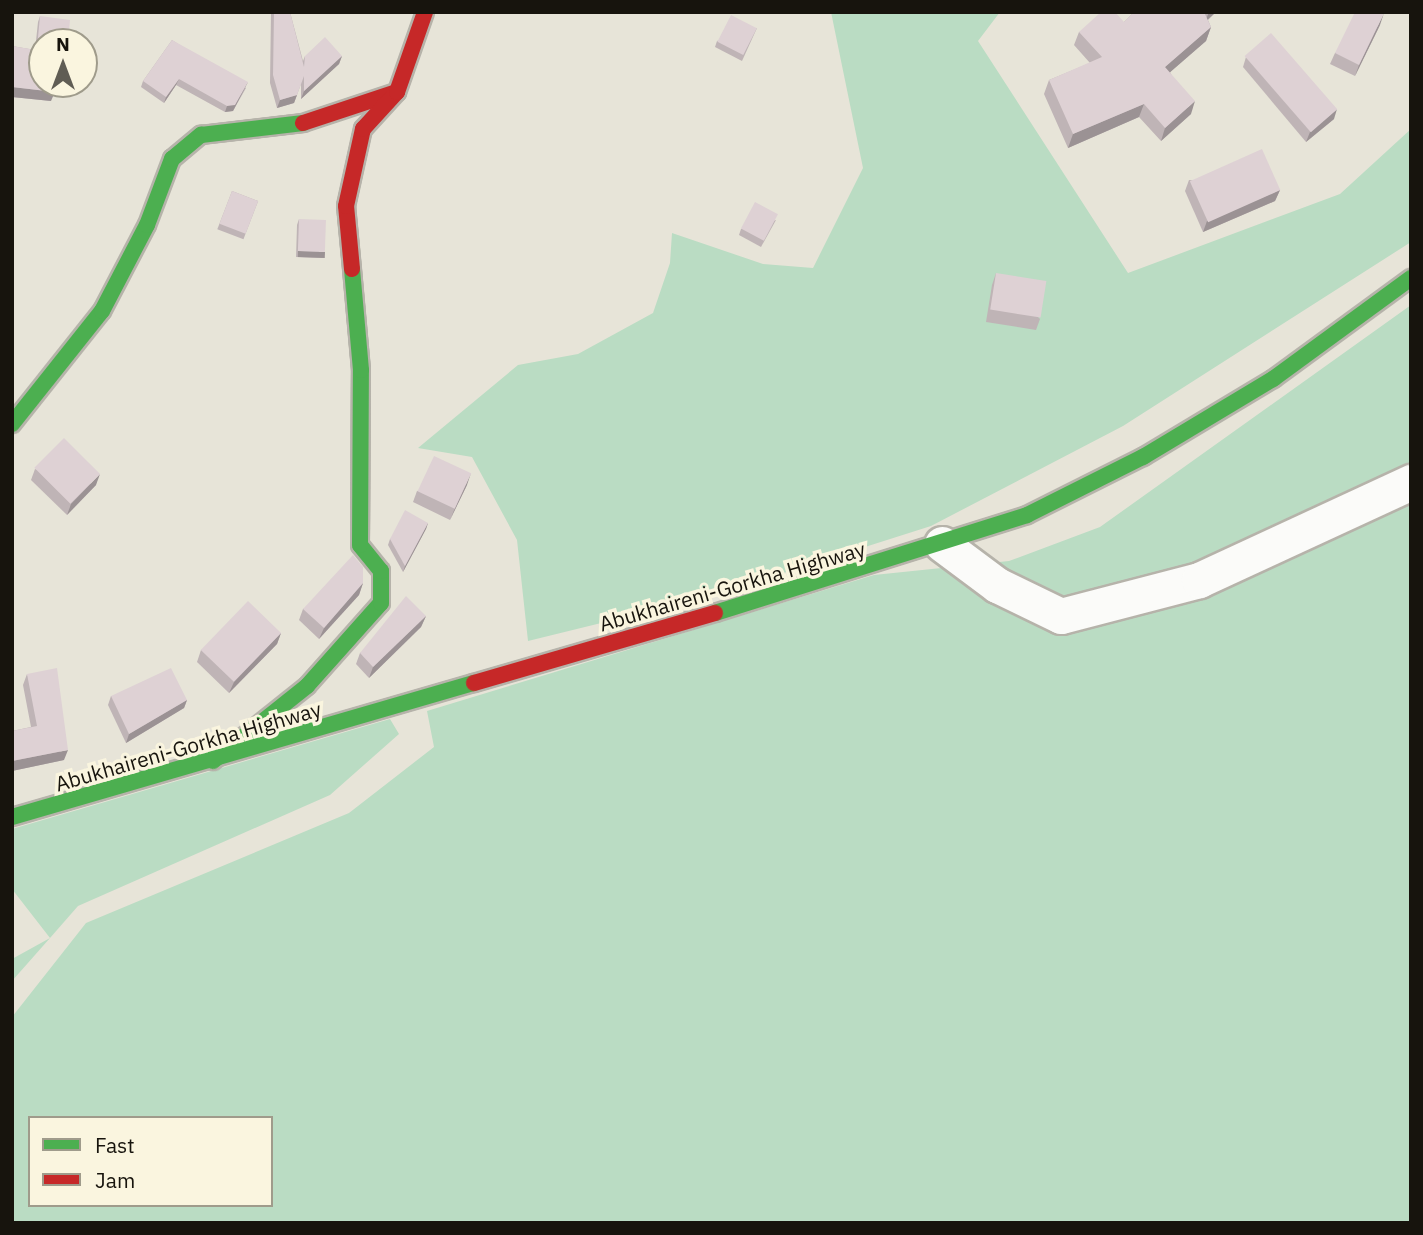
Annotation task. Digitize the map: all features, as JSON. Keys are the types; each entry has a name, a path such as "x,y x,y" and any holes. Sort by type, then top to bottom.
{"main road":[{"path":"211,763 307,686 381,603 381,572 360,545 361,370 346,206 363,129 397,92 425,12"},
{"path":"12,424 102,311 172,159 201,135 284,130 397,92"},
{"name":"Abukhaireni-Gorkha Highway","path":"12,817 211,763 942,544 1027,515 1143,457 1273,379 1411,278"}],"street":[{"path":"942,544 997,584 1061,616 1199,580 1411,482"}],"green space":[{"path":"831,12 1000,12 978,41 1128,273 1340,194 1411,129 1411,242 1123,426 931,526 711,596 528,641 517,540 472,457 418,448 518,365 578,354 653,313 670,263 672,233 763,264 813,268 863,168"},
{"path":"1411,305 1411,1223 12,1223 12,1017 86,923 349,813 434,747 427,711 874,575 1009,561 1100,527"},
{"path":"390,719 399,734 330,795 78,906 50,938 12,889 12,829"},
{"path":"50,938 12,981 12,959"}],"building":[{"path":"274,12 290,12 304,67 305,56 325,37 342,56 304,91 304,76 297,95 280,100 273,75"},
{"path":"1101,12 1115,12 1124,22 1134,12 1204,12 1211,27 1165,67 1195,101 1165,128 1144,104 1073,134 1049,80 1102,57 1079,32"},
{"path":"1355,12 1384,13 1359,65 1335,53"},
{"path":"731,15 757,28 743,55 717,42"},
{"path":"40,16 70,20 69,28 39,28"},
{"path":"1271,33 1337,109 1311,132 1245,56"},
{"path":"172,40 248,82 235,105 227,106 179,79 166,97 143,81"},
{"path":"12,46 28,49 28,89 12,87"},
{"path":"1262,149 1280,190 1208,222 1190,181"},
{"path":"232,191 258,201 246,234 219,224"},
{"path":"755,202 778,214 764,241 741,228"},
{"path":"299,219 326,220 325,252 298,251"},
{"path":"996,273 1046,281 1041,318 990,310"},
{"path":"64,438 100,474 70,504 34,468"},
{"path":"434,456 471,473 455,509 418,491"},
{"path":"405,510 428,523 405,566 390,539"},
{"path":"353,555 363,567 363,583 324,628 303,609"},
{"path":"406,596 426,616 373,667 360,653"},
{"path":"248,601 281,633 234,682 201,650"},
{"path":"57,668 68,750 12,761 12,731 37,726 27,674"},
{"path":"171,668 187,700 129,734 111,696"}],"traffic: fast":[{"path":"12,424 102,311 147,225 172,159 201,135 303,123"},
{"path":"213,761 307,686 381,603 381,571 360,545 361,370 352,269"},
{"path":"715,613 1027,515 1143,457 1273,379 1411,278"},
{"path":"12,817 474,683"}],"traffic: jam":[{"path":"352,269 346,206 363,129 397,92 425,12"},
{"path":"303,123 397,92"},
{"path":"474,683 715,613"}]}
